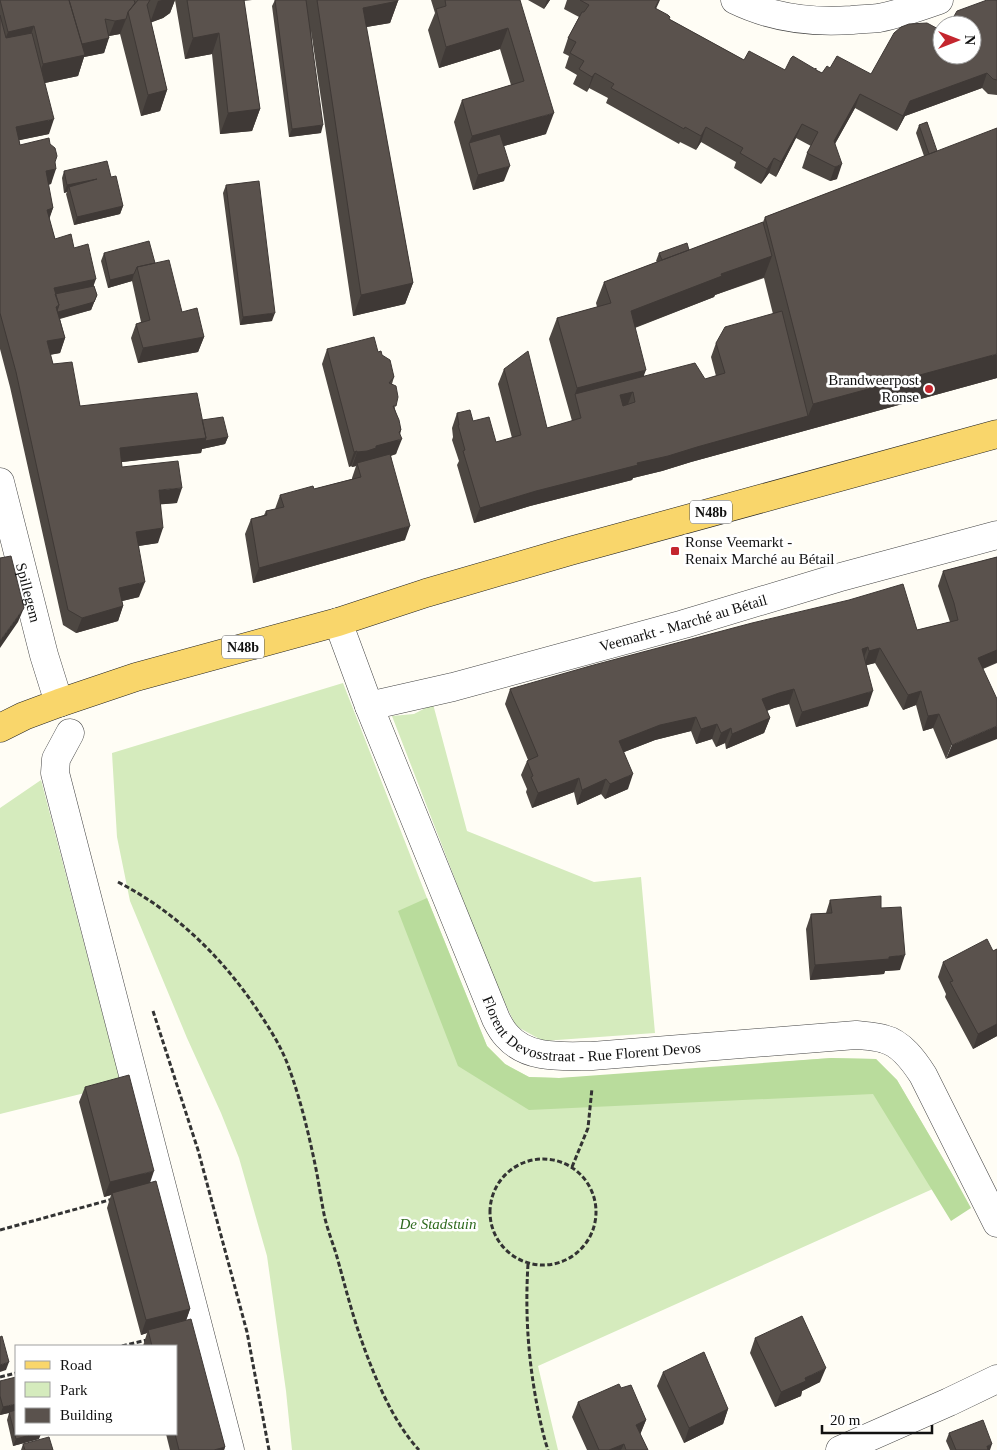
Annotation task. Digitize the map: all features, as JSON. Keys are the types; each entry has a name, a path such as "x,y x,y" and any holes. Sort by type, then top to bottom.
{"main road":[{"name":"N48b","path":"59,703 144,675 338,622 426,593 570,551 997,434"},
{"path":"0,728 24,716 59,703"}],"street":[{"path":"735,0 750,8 782,17 814,21 878,18 939,0"},
{"name":"Spillegem","path":"0,482 44,655 59,703"},
{"name":"Veemarkt - Marché au Bétail","path":"369,706 453,687 684,624 837,578 997,536"},
{"name":"Florent Devosstraat - Rue Florent Devos","path":"338,622 369,706 496,1019 507,1036 523,1049 552,1057 592,1056 856,1035 885,1039 898,1046 913,1059 923,1075 997,1223"},
{"path":"70,733 56,760 55,773 230,1450"},
{"path":"840,1450 997,1379"}],"path":[{"path":"111,879 147,899 181,923 221,962 245,991 269,1028 288,1066 303,1112 324,1215 368,1360 392,1410 413,1443 420,1450"},
{"path":"153,1010 198,1150 246,1332 269,1450"},
{"path":"572,1166 588,1128 594,1072 592,1056"},
{"path":"543,1158 558,1160 572,1166 592,1189 597,1219 592,1234 584,1247 573,1257 559,1264 543,1266 528,1264 515,1258 503,1248 494,1235 490,1220 490,1205 494,1190 502,1177 513,1167 543,1158"},
{"path":"0,1230 161,1186"},
{"path":"528,1264 526,1297 527,1337 532,1378 544,1439 548,1450"},
{"path":"126,1345 198,1327"},
{"path":"0,1377 15,1373"}],"green space":[{"name":"De Stadstuin","path":"343,683 487,1046 505,1064 529,1077 559,1078 595,1077 831,1058 876,1059 897,1080 955,1179 538,1366 558,1450 292,1450 286,1391 267,1256 239,1158 130,901 117,837 112,753"},
{"path":"433,704 467,831 594,882 641,877 655,1033 543,1041 516,1026 494,980 392,716 414,714"},
{"path":"41,780 121,1084 0,1114 0,808"},
{"path":"427,898 487,1046 505,1064 529,1077 559,1078 831,1058 876,1059 897,1080 971,1208 951,1221 873,1094 529,1110 458,1066 398,911"}],"building":[{"path":"0,0 69,0 85,55 43,64 34,26 8,32"},
{"path":"69,0 134,0 135,3 128,12 126,19 115,21 105,19 109,38 82,44"},
{"path":"138,0 150,0 147,5 167,90 148,95 128,12"},
{"path":"187,0 244,0 260,109 228,113 219,33 193,38"},
{"path":"275,0 306,0 323,125 292,129"},
{"path":"317,0 398,0 363,8 413,283 361,295"},
{"path":"445,0 520,0 554,113 472,136 462,100 524,81 508,28 446,47 436,9 446,6"},
{"path":"580,0 659,0 655,8 668,15 669,19 744,60 749,51 785,70 793,56 822,73 827,66 830,68 837,56 871,74 894,33 901,27 909,24 927,23 932,26 932,65 982,65 982,15 955,15 957,11 987,0 997,0 997,80 987,73 910,101 903,116 860,94 834,141 842,164 835,167 807,153 818,132 802,124 781,162 774,158 767,169 740,153 743,148 706,127 701,136 685,127 684,129 611,88 614,84 595,73 592,77 579,69 584,61 570,53 576,42 568,38 582,12 589,5"},
{"path":"0,15 6,38 32,33 54,119 16,127 20,145 49,138 50,144 55,148 57,156 55,162 56,169 46,171 53,208 47,210 55,239 71,234 74,248 88,244 96,279 54,288 59,305 56,307 65,338 47,341 53,364 72,362 80,406 197,393 206,438 120,448 122,467 178,461 182,488 159,490 163,528 136,532 145,582 119,588 123,606 82,618 68,610 16,372 0,313"},
{"path":"927,122 937,151 929,154 919,125"},
{"path":"997,128 997,354 813,404 765,217"},
{"path":"500,134 510,166 478,175 469,143"},
{"path":"107,161 111,177 116,176 123,206 77,217 69,187 97,179 67,185 64,171"},
{"path":"259,181 275,313 243,317 226,185"},
{"path":"763,222 772,256 721,274 722,276 631,311 646,370 577,388 557,318 611,303 604,282"},
{"path":"149,241 155,263 137,267 134,274 110,280 104,253"},
{"path":"687,243 689,250 662,260 659,253"},
{"path":"169,260 182,312 197,308 204,337 143,348 136,324 150,320 137,267"},
{"path":"94,286 97,295 94,302 57,311 59,305 55,294"},
{"path":"782,311 808,416 480,508 463,451 465,450 458,425 457,413 470,410 473,421 489,417 496,442 521,435 504,369 528,351 547,428 581,418 575,394 695,363 705,379 725,373 716,343 725,327","holes":["633,392 635,402 623,406 620,395"]},
{"path":"374,337 378,352 381,351 382,355 390,360 394,377 389,383 396,386 398,397 396,406 393,406 399,420 401,430 399,432 402,439 376,446 376,448 367,451 354,452 327,349"},
{"path":"223,417 228,437 205,441 202,420"},
{"path":"390,454 410,526 259,568 251,519 267,515 266,511 284,507 280,495 313,486 314,489 361,477 357,463"},
{"path":"11,556 24,608 0,641 0,558"},
{"path":"997,557 997,650 978,658 997,699 997,726 952,745 939,714 928,716 921,691 908,695 880,648 869,651 868,647 862,649 873,691 802,712 794,689 779,693 762,699 770,718 732,734 731,728 721,733 717,724 701,729 696,717 660,725 619,741 633,774 610,784 606,779 582,790 579,778 538,793 527,761 538,756 510,689 590,666 752,623 849,600 903,584 917,630 958,620 943,571"},
{"path":"881,896 881,908 901,907 905,955 889,957 889,959 815,965 811,914 832,913 830,900"},
{"path":"987,939 993,951 997,949 997,1024 978,1034 950,982 953,981 943,962"},
{"path":"129,1075 154,1171 110,1182 85,1087"},
{"path":"156,1181 190,1309 146,1320 112,1193"},
{"path":"802,1316 826,1368 805,1378 806,1381 781,1392 755,1338"},
{"path":"191,1319 225,1447 214,1450 179,1450 175,1435 178,1435 178,1345 152,1345 148,1330"},
{"path":"2,1336 9,1362 0,1365 0,1337"},
{"path":"704,1352 728,1409 689,1428 663,1372"},
{"path":"15,1377 15,1404 3,1407 0,1396 0,1381"},
{"path":"619,1384 621,1388 631,1385 646,1420 636,1425 648,1450 626,1450 624,1444 609,1450 599,1450 578,1402"},
{"path":"15,1410 15,1435 30,1435 16,1439 9,1412"},
{"path":"983,1420 992,1444 987,1446 988,1450 956,1450 949,1433"},
{"path":"49,1437 53,1450 25,1450 23,1444"}],"place":[{"name":"Brandweerpost Ronse","path":"929,389"},
{"name":"Ronse Veemarkt - Renaix Marché au Bétail","path":"675,551"}]}
